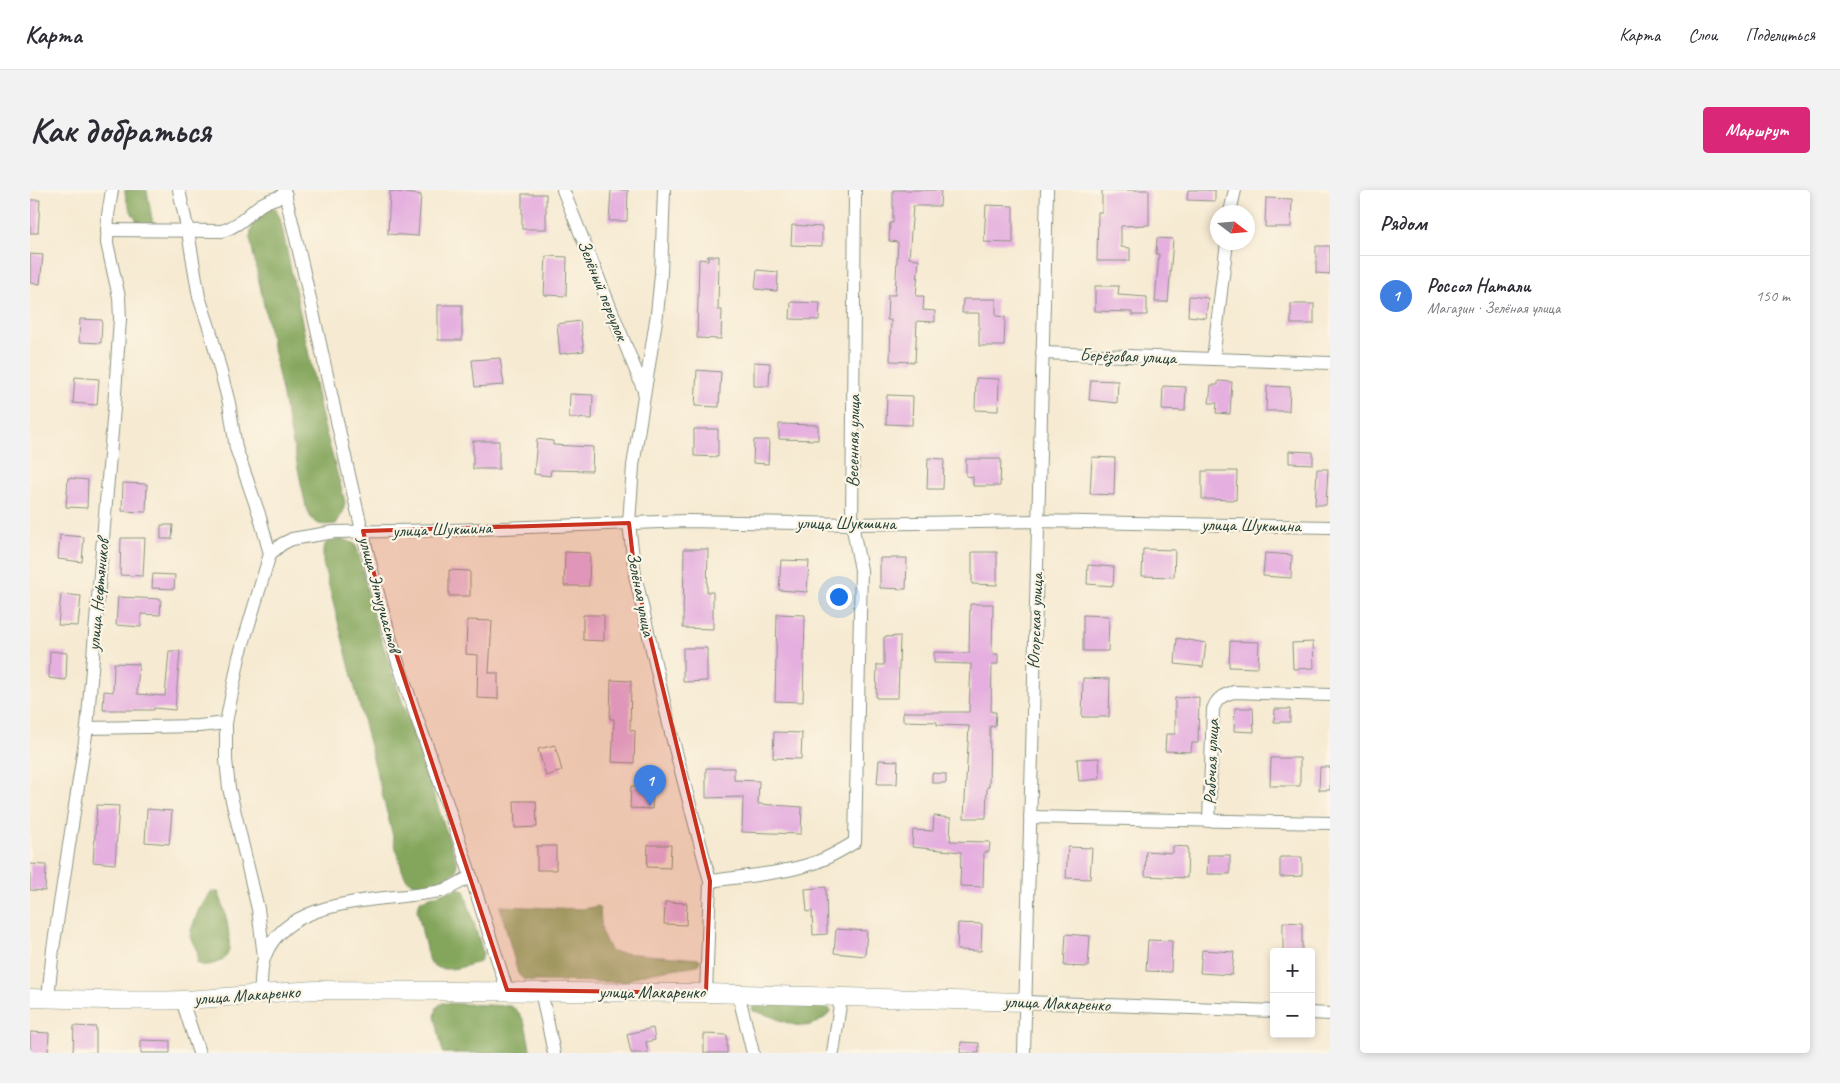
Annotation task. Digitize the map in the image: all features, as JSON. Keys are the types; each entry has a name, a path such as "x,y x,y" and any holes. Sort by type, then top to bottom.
{"street":[{"name":"улица Нефтяников","path":"48,998 54,941 87,728 114,408 120,319 119,297 107,243 112,190"},
{"path":"179,190 199,296 229,403 236,448 259,514 270,554 239,657 226,723 226,760 229,788 258,909 264,957 260,994"},
{"name":"Зелёный переулок","path":"563,190 644,391"},
{"name":"Зелёная улица","path":"664,190 658,298 633,466 629,523 635,575 671,733 710,881 706,993"},
{"name":"Весенняя улица","path":"710,881 792,869 833,855 855,842 861,570 852,524 856,190"},
{"name":"Югорская улица","path":"1024,1053 1048,190"},
{"path":"1232,205 1235,190"},
{"path":"107,230 222,232 242,222 260,205 285,192"},
{"name":"улица Энтузиастов","path":"285,192 363,531 390,635 472,876 507,990"},
{"path":"1214,359 1226,250"},
{"name":"Берёзовая улица","path":"1042,353 1330,363"},
{"name":"улица Шукшина","path":"270,554 282,544 316,534 686,521 852,524 1038,520 1330,527"},
{"name":"Рабочая улица","path":"1209,821 1213,709 1216,701 1224,694 1234,692 1330,694"},
{"path":"87,728 199,726 226,723"},
{"name":"Рабочая улица","path":"1030,818 1330,823"},
{"path":"264,957 271,942 278,933 290,924 317,912 360,901 442,891 472,876"},
{"name":"улица Макаренко","path":"30,998 146,1001 317,990 507,990 738,993 841,998 1026,1002 1270,1011"},
{"path":"541,991 554,1053"},
{"path":"738,993 753,1053"},
{"path":"833,1053 841,998"},
{"path":"182,1000 199,1053"},
{"path":"1315,1013 1330,1014"}],"highlighted area":[{"path":"629,523 635,575 710,881 706,993 507,990 390,635 363,531"}],"green space":[{"path":"125,190 147,190 153,225 142,225 135,219"},
{"path":"269,207 276,209 280,218 323,422 345,502 343,512 336,524 324,525 316,523 311,518 306,507 250,238 257,216"},
{"path":"335,540 346,540 355,544 358,551 373,615 457,863 456,871 431,884 417,884 406,878 397,852 323,563 323,549 326,543"},
{"path":"458,888 464,890 483,953 480,961 453,969 440,968 429,962 417,909 421,900"},
{"path":"211,892 218,892 223,905 229,932 229,947 227,955 223,959 216,963 204,965 197,963 198,953 190,937 199,909"},
{"path":"500,906 583,909 598,906 600,909 602,933 611,952 700,959 700,961 698,965 641,975 626,982 532,981 523,979 518,974"},
{"path":"764,1002 821,1006 830,1009 830,1013 820,1021 801,1026 753,1011 752,1008"},
{"path":"442,1003 510,1006 516,1009 523,1020 531,1053 443,1053 435,1016 437,1007"}],"building":[{"path":"611,190 628,190 627,221 609,221"},
{"path":"893,190 941,190 940,206 913,206 909,258 919,259 916,296 924,296 923,310 935,311 935,322 917,321 915,362 890,361 891,320 887,320 888,295 895,295 898,242 889,241 890,223 893,223"},
{"path":"1102,190 1149,190 1149,225 1121,226 1121,247 1130,248 1130,261 1097,261 1098,212 1102,212"},
{"path":"1188,190 1215,190 1215,201 1187,200"},
{"path":"390,191 421,195 418,236 388,234"},
{"path":"522,194 546,194 546,229 522,229"},
{"path":"1266,198 1292,199 1291,227 1265,227"},
{"path":"30,200 40,200 38,233 30,233"},
{"path":"986,205 1013,206 1013,243 984,242"},
{"path":"792,225 822,227 822,246 791,245"},
{"path":"1157,238 1173,239 1168,302 1155,302 1159,254 1156,254"},
{"path":"1316,246 1330,246 1330,274 1316,273"},
{"path":"30,254 43,255 40,284 30,283"},
{"path":"546,256 567,257 566,296 544,295"},
{"path":"708,256 719,256 718,310 722,310 721,339 697,338 699,259 708,260"},
{"path":"757,270 778,272 777,291 755,289"},
{"path":"1095,286 1119,286 1118,295 1147,297 1147,315 1132,315 1132,312 1095,311"},
{"path":"1189,296 1208,298 1206,318 1188,316"},
{"path":"963,299 996,299 996,316 1005,317 1004,346 979,346 979,313 962,313"},
{"path":"791,302 820,303 819,320 790,319"},
{"path":"1291,304 1314,304 1314,324 1291,324"},
{"path":"438,305 462,305 462,340 438,340"},
{"path":"80,319 102,320 101,343 79,342"},
{"path":"580,321 584,351 560,354 557,324"},
{"path":"500,358 504,385 475,387 472,360"},
{"path":"754,362 770,363 769,386 754,386"},
{"path":"697,370 721,372 719,407 695,406"},
{"path":"75,377 99,379 97,405 73,403"},
{"path":"976,378 999,379 998,411 975,410"},
{"path":"1091,380 1118,381 1117,403 1089,400"},
{"path":"1218,381 1232,382 1230,414 1216,413 1217,403 1209,403 1211,385 1218,385"},
{"path":"1163,386 1186,387 1185,411 1162,410"},
{"path":"1267,386 1290,387 1289,411 1266,411"},
{"path":"570,394 593,395 592,419 569,418"},
{"path":"887,395 913,396 912,425 886,424"},
{"path":"779,424 818,425 818,440 779,439"},
{"path":"694,429 718,429 718,457 694,456"},
{"path":"537,439 553,441 553,445 593,447 592,471 551,470 550,476 534,474"},
{"path":"754,440 769,440 768,464 753,463"},
{"path":"473,441 499,441 499,469 473,469"},
{"path":"1289,451 1313,452 1313,464 1289,463"},
{"path":"1092,457 1115,458 1114,495 1090,494"},
{"path":"928,458 944,459 943,489 927,489"},
{"path":"966,459 1001,459 1000,486 973,486 973,477 966,476"},
{"path":"1317,469 1328,469 1326,505 1315,505"},
{"path":"1202,471 1237,471 1236,500 1202,499"},
{"path":"68,478 88,480 87,508 66,507"},
{"path":"123,483 147,484 146,512 122,511"},
{"path":"161,525 173,525 172,539 161,539"},
{"path":"60,535 84,537 82,562 58,559"},
{"path":"121,538 145,538 143,576 120,575"},
{"path":"684,549 708,549 707,592 713,592 713,629 683,628"},
{"path":"1143,549 1175,550 1174,577 1142,576"},
{"path":"565,552 590,553 589,586 564,586"},
{"path":"972,552 997,552 997,585 972,584"},
{"path":"1265,553 1292,555 1291,578 1263,576"},
{"path":"880,558 907,558 906,589 880,588"},
{"path":"781,560 809,561 807,592 779,590"},
{"path":"1088,565 1114,567 1113,586 1087,584"},
{"path":"449,570 470,571 470,596 449,596"},
{"path":"153,574 175,575 174,589 152,588"},
{"path":"61,594 81,596 78,626 58,625"},
{"path":"118,597 161,599 160,615 141,614 141,627 116,625"},
{"path":"970,604 993,604 992,654 998,654 998,664 992,664 991,712 996,712 995,727 990,726 989,787 987,787 986,818 964,818 969,726 937,725 937,722 903,721 903,712 969,712 971,664 934,663 934,652 969,653"},
{"path":"777,614 805,615 803,702 775,701"},
{"path":"583,615 604,615 604,641 583,640"},
{"path":"1083,615 1109,616 1108,651 1083,651"},
{"path":"467,620 492,621 489,673 498,673 498,699 477,698 478,655 466,654"},
{"path":"900,636 898,698 876,698 877,665 884,665 884,637"},
{"path":"1177,638 1206,643 1203,667 1175,664"},
{"path":"1230,641 1259,642 1258,668 1229,667"},
{"path":"1313,642 1314,668 1293,669 1292,643"},
{"path":"683,648 707,648 707,681 683,682"},
{"path":"50,651 67,653 66,680 49,678"},
{"path":"169,651 180,651 175,710 154,708 154,710 103,710 104,691 113,692 114,663 139,664 137,694 165,696"},
{"path":"1083,678 1110,679 1109,717 1082,717"},
{"path":"611,680 631,681 630,730 635,731 634,763 612,762 614,719 610,719"},
{"path":"1199,697 1198,743 1192,743 1191,752 1165,751 1166,734 1175,734 1175,698"},
{"path":"1235,708 1253,708 1254,732 1234,731"},
{"path":"1275,709 1290,709 1290,722 1274,722"},
{"path":"774,732 802,733 801,759 773,758"},
{"path":"555,745 562,771 546,776 538,749"},
{"path":"1099,758 1100,779 1079,781 1077,759"},
{"path":"1271,758 1300,758 1300,786 1270,786"},
{"path":"879,760 898,761 897,784 877,784"},
{"path":"1320,767 1330,767 1330,790 1319,790"},
{"path":"706,768 734,768 734,780 759,781 758,804 802,807 801,834 742,832 743,797 706,798"},
{"path":"932,773 946,774 946,783 932,783"},
{"path":"631,786 653,787 652,809 630,808"},
{"path":"514,801 536,801 537,827 515,828"},
{"path":"97,805 119,806 115,864 93,862"},
{"path":"147,809 172,811 169,844 145,842"},
{"path":"934,816 951,818 950,841 990,842 989,852 984,852 983,887 960,886 961,852 912,847 913,830 933,831"},
{"path":"648,845 671,845 670,868 647,867"},
{"path":"537,846 556,846 556,870 537,870"},
{"path":"1173,846 1188,847 1187,878 1145,876 1146,851 1173,853"},
{"path":"1068,847 1092,848 1090,879 1066,878"},
{"path":"1208,855 1230,855 1230,874 1207,874"},
{"path":"1280,857 1302,857 1302,876 1280,877"},
{"path":"30,864 46,865 45,891 30,890"},
{"path":"826,887 827,934 813,935 812,911 807,912 805,889"},
{"path":"665,902 687,903 686,925 664,924"},
{"path":"1283,922 1302,923 1302,948 1283,948"},
{"path":"958,923 982,924 981,951 957,950"},
{"path":"836,929 867,931 865,956 834,953"},
{"path":"1066,934 1090,936 1088,967 1064,966"},
{"path":"1148,940 1172,941 1171,972 1146,971"},
{"path":"1202,950 1234,952 1232,975 1200,973"},
{"path":"74,1026 96,1027 96,1053 73,1053"},
{"path":"653,1028 655,1040 646,1042 648,1053 631,1053 627,1034"},
{"path":"30,1032 49,1033 48,1053 30,1053"},
{"path":"704,1034 727,1035 727,1053 704,1053"},
{"path":"141,1040 170,1041 170,1053 141,1053"},
{"path":"961,1042 979,1043 979,1053 960,1053"}],"place":[{"name":"Россол Натали","path":"650,806"}]}
